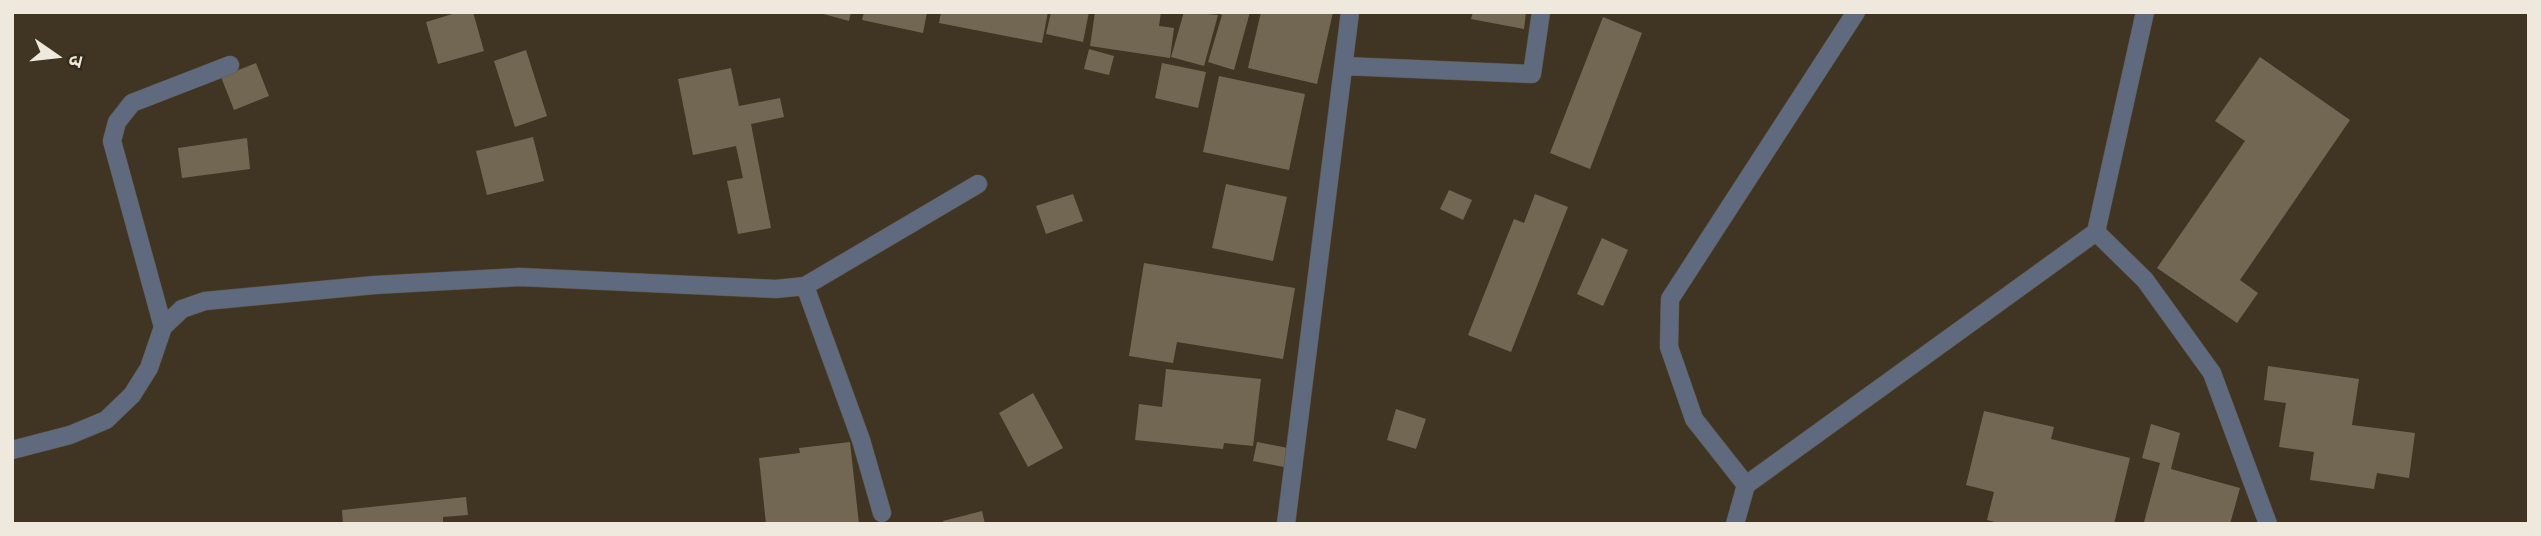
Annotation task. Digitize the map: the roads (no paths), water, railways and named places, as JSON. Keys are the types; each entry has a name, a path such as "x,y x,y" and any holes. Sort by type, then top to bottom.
{"street":[{"path":"1286,524 1350,12"},
{"path":"1343,66 1531,75 1541,12"},
{"path":"1746,485 1694,419 1669,347 1670,299 1856,12"},
{"path":"1735,524 1746,485 2096,232 2145,12"},
{"path":"163,327 112,141 117,122 132,103 230,65"},
{"path":"12,450 70,435 106,420 132,395 149,368 163,327 182,309 205,302 375,285 520,277 763,288 805,286 978,184"},
{"path":"2096,232 2145,280 2212,373 2268,524"},
{"path":"805,286 861,440 882,513"}]}
